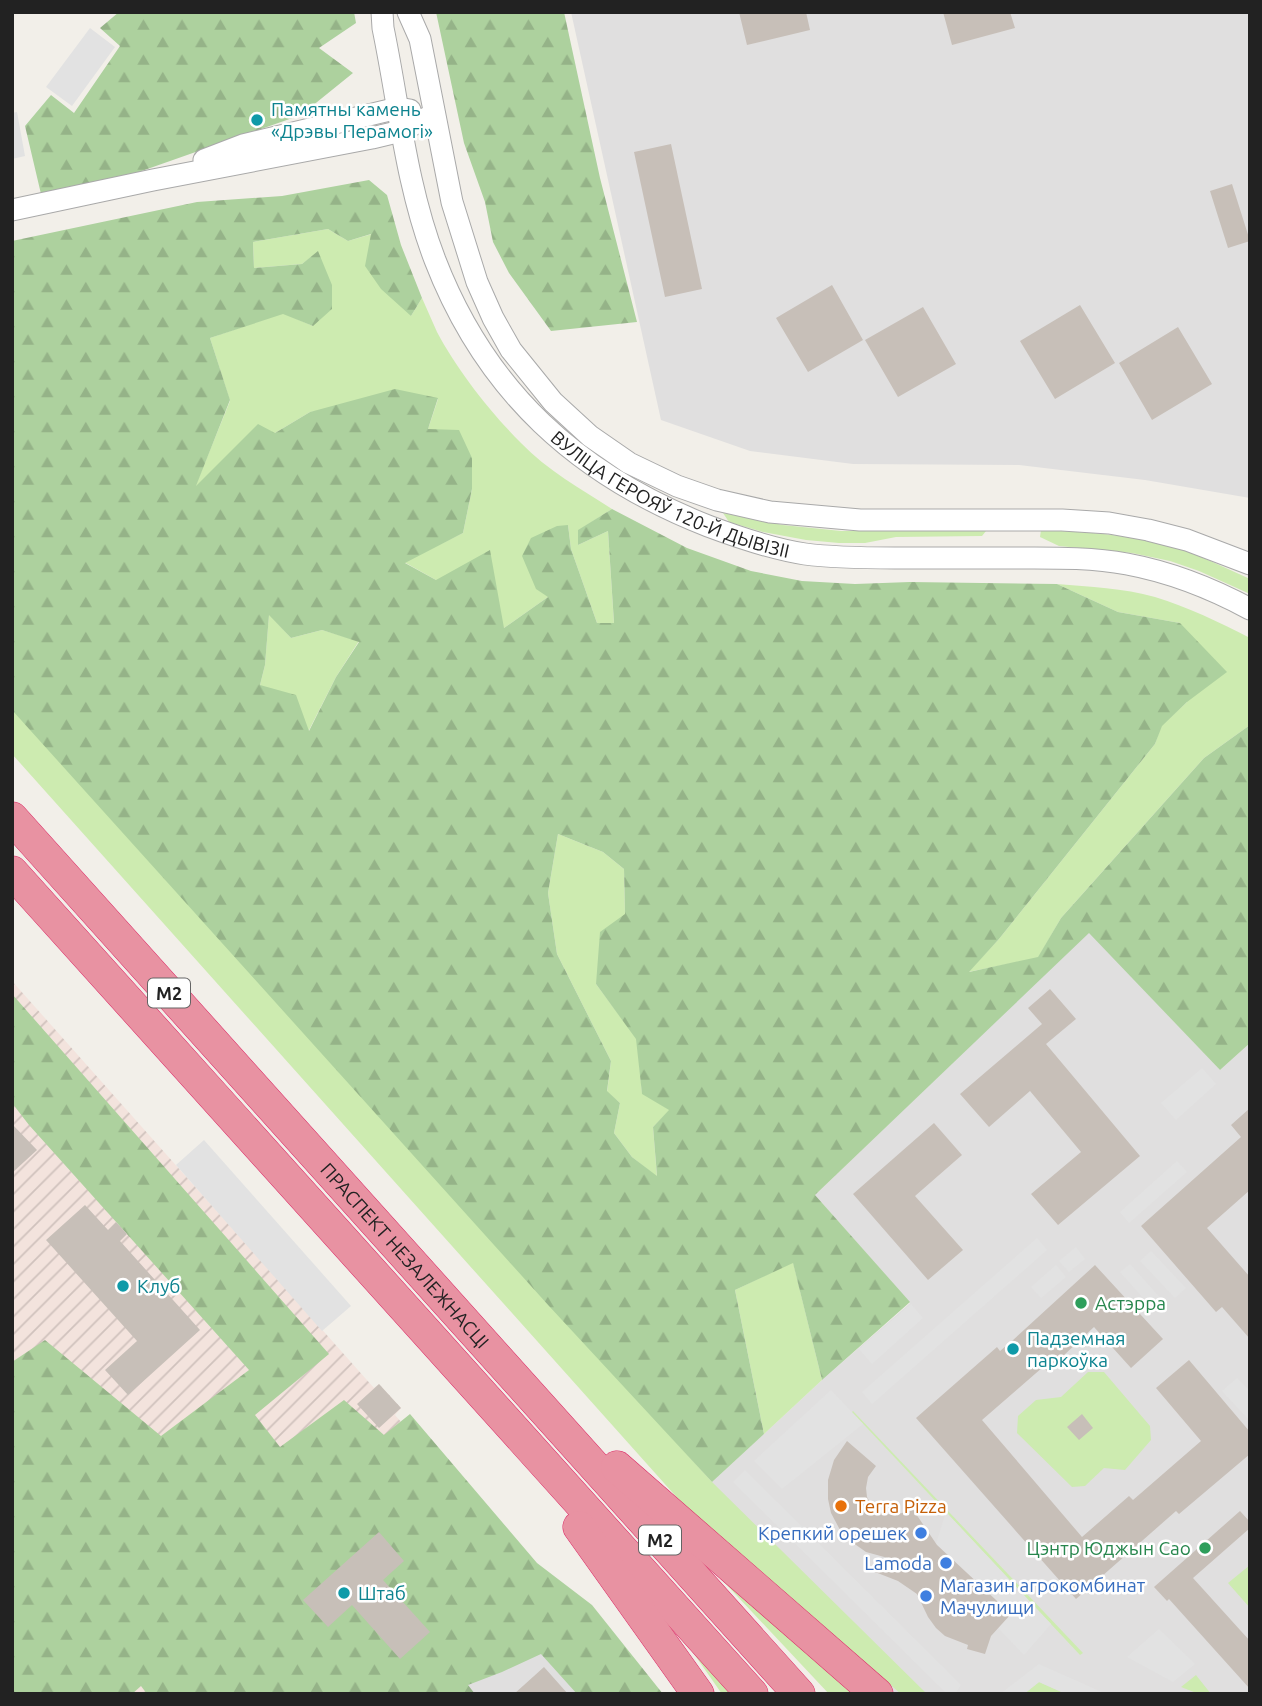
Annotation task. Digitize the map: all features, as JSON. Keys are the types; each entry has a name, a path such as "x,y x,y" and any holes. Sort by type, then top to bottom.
{"highway":[{"name":"ПРАСПЕКТ НЕЗАЛЕЖНАСЦІ","path":"12,818 799,1694"},
{"name":"ПРАСПЕКТ НЕЗАЛЕЖНАСЦІ","path":"12,872 752,1694"},
{"path":"522,1385 877,1694"},
{"path":"498,1413 698,1694"}],"street":[{"name":"ВУЛІЦА ГЕРОЯЎ 120-Й ДЫВІЗІІ","path":"382,12 412,186 435,259 455,308 481,352 510,389 540,423 573,452 638,494 687,517 764,545 805,554 847,558 1063,558 1125,564 1199,585 1250,609"},
{"name":"ВУЛІЦА ГЕРОЯЎ 120-Й ДЫВІЗІІ","path":"408,12 420,39 452,202 473,270 493,317 511,350 553,401 590,436 629,463 677,486 717,500 770,512 860,520 1051,520 1109,523 1187,540 1250,565"},
{"path":"153,180 243,145 398,108 434,114"},
{"path":"12,210 401,131 434,114"}],"shaded area":[{"path":"571,12 1250,12 1250,498 1145,480 1019,465 853,464 750,451 661,420"},
{"path":"90,28 115,47 72,106 46,87"},
{"path":"17,112 25,156 12,159 12,113"},
{"path":"1089,932 1220,1070 1250,1043 1250,1694 896,1694 710,1535 712,1482 910,1303 815,1195"},
{"path":"12,981 374,1388 379,1384 401,1408 395,1415 528,1568 375,1694 12,1694"},
{"path":"1202,1068 1216,1084 1176,1120 1161,1103"},
{"path":"204,1140 351,1306 322,1331 176,1165"},
{"path":"1177,1161 1187,1172 1129,1223 1120,1212"},
{"path":"1037,1238 1047,1250 872,1404 862,1392"},
{"path":"1076,1247 1085,1259 1069,1272 1059,1261"},
{"path":"1151,1251 1186,1288 1175,1298 1140,1261"},
{"path":"1130,1264 1162,1300 1153,1309 1120,1272"},
{"path":"1056,1265 1066,1277 1041,1298 1031,1287"},
{"path":"911,1304 923,1318 872,1364 859,1349"},
{"path":"1237,1378 1250,1391 1249,1420 1222,1391"},
{"path":"831,1390 863,1424 782,1489 754,1461"},
{"path":"745,1470 961,1685 955,1694 947,1694 733,1482"},
{"path":"946,1512 1051,1624 1024,1655 998,1628 1010,1613 936,1544"},
{"path":"513,1599 605,1694 393,1694"},
{"path":"1159,1629 1195,1664 1173,1682 1127,1657"},
{"path":"1039,1664 1106,1694 1066,1694 1039,1682 1024,1694 1000,1694"}],"green space":[{"path":"119,12 354,12 356,23 319,48 353,73 301,115 136,173 41,194 25,126 51,95 74,113 120,46 100,28"},
{"path":"436,12 564,12 600,178 637,322 551,331 509,273 493,242 485,202 464,143"},
{"path":"369,180 387,195 401,245 422,298 411,316 381,289 365,266 371,234 348,241 328,229 253,242 254,268 302,264 318,251 332,285 332,309 313,326 283,314 210,338 230,400 196,486 258,424 275,433 310,412 395,389 438,398 428,429 459,430 472,458 472,489 463,533 405,563 436,580 490,550 504,628 548,597 536,589 522,556 531,538 557,526 568,525 571,549 597,623 614,623 608,531 578,545 578,530 612,509 687,548 751,571 802,581 855,584 1057,584 1118,612 1180,623 1227,672 1187,702 1162,726 1155,744 999,939 969,972 1038,957 1061,918 1204,758 1250,725 1250,1043 1220,1070 1089,933 815,1195 910,1302 822,1380 793,1263 735,1290 764,1434 712,1482 549,1306 12,710 12,241 197,202 282,196","holes":["269,615 291,638 322,630 359,642 336,677 309,731 296,695 260,685 265,665","558,834 603,852 624,869 625,914 600,932 596,984 636,1039 642,1094 669,1110 653,1127 657,1176 632,1157 614,1133 620,1103 607,1091 611,1061 557,954 548,893"]},
{"path":"328,229 348,241 372,234 411,316 422,298 454,361 498,418 542,462 612,509 579,530 578,545 608,531 614,624 597,623 571,549 568,525 548,597 504,628 436,580 404,562 463,533 472,489 428,429 438,399 310,412 195,487 230,401 210,338 283,313 313,326 318,252 302,264 254,268 253,242"},
{"path":"723,513 783,525 841,531 986,531 982,536 896,537 865,543 839,543 763,532 729,522"},
{"path":"1041,530 1122,536 1170,546 1250,579 1250,594 1170,561 1132,553 1059,546 1040,537"},
{"path":"1057,584 1119,590 1155,597 1203,615 1250,638 1250,725 1204,758 1061,918 1038,958 968,972 999,939 1155,744 1161,726 1187,702 1180,623 1118,612"},
{"path":"269,614 291,638 322,630 359,641 336,677 308,732 260,685 265,665"},
{"path":"12,708 712,1482 927,1694 901,1694 689,1511 12,754"},
{"path":"558,834 603,852 624,869 625,915 596,984 637,1039 642,1093 670,1110 653,1127 657,1177 632,1157 614,1133 620,1103 607,1092 611,1061 557,954 548,893"},
{"path":"12,994 329,1354 255,1415 280,1447 344,1400 384,1435 410,1414 537,1563 592,1605 663,1694 577,1694 541,1654 468,1685 475,1694 147,1694 141,1686 132,1694 12,1694 12,1362 45,1340 161,1436 249,1370 12,1103"},
{"path":"793,1262 822,1380 764,1434 735,1290"},
{"path":"1088,1372 1104,1372 1150,1426 1151,1440 1125,1470 1104,1468 1085,1486 1072,1487 1017,1433 1018,1416 1036,1400 1061,1397"},
{"path":"853,1411 1083,1653 1080,1655"},
{"path":"693,1549 860,1694 829,1694"},
{"path":"1250,1565 1250,1608 1228,1583"},
{"path":"673,1624 733,1694 722,1694"},
{"path":"1196,1675 1211,1694 1199,1694 1181,1687"},
{"path":"1039,1682 1066,1694 1024,1694"}],"building":[{"path":"739,12 806,12 810,30 747,45"},
{"path":"943,12 1010,12 1015,28 952,45"},
{"path":"671,144 702,289 665,297 634,152"},
{"path":"1232,184 1250,241 1228,248 1210,191"},
{"path":"832,285 863,340 808,372 776,318"},
{"path":"1080,305 1115,363 1055,399 1020,341"},
{"path":"923,307 956,364 898,397 865,340"},
{"path":"1178,327 1212,384 1152,420 1119,363"},
{"path":"1050,989 1076,1019 1046,1044 1140,1156 1058,1225 1031,1194 1081,1152 1030,1091 989,1127 960,1094 1042,1024 1028,1008"},
{"path":"1250,1108 1250,1190 1207,1228 1250,1277 1250,1339 1222,1307 1216,1312 1141,1226 1241,1137 1231,1125"},
{"path":"934,1123 962,1155 915,1196 963,1250 928,1280 853,1194"},
{"path":"12,1124 37,1150 12,1173"},
{"name":"Клуб","path":"85,1205 108,1230 116,1222 127,1234 120,1241 200,1330 128,1395 105,1370 137,1341 46,1240"},
{"path":"1095,1265 1163,1339 1131,1368 1094,1327 1047,1371 1043,1367 982,1420 1082,1537 1129,1496 1133,1500 1201,1441 1156,1388 1189,1360 1250,1432 1250,1454 1179,1514 1176,1511 1076,1599 916,1418 997,1347 1000,1351 1012,1341"},
{"path":"379,1384 401,1408 379,1428 357,1404"},
{"path":"1082,1414 1093,1428 1079,1440 1067,1427"},
{"path":"847,1441 876,1466 868,1477 866,1488 873,1508 894,1515 912,1508 937,1545 1011,1614 991,1636 985,1654 967,1649 968,1645 945,1636 928,1617 917,1594 898,1581 875,1572 888,1558 866,1552 849,1540 839,1528 831,1513 828,1480 834,1460"},
{"path":"1240,1511 1250,1522 1250,1528 1193,1578 1250,1641 1250,1689 1169,1599 1167,1601 1154,1587"},
{"name":"Штаб","path":"379,1532 404,1561 383,1580 430,1632 400,1659 352,1605 328,1627 303,1600"},
{"path":"544,1667 568,1694 514,1694"}],"place":[{"name":"Памятны камень «Дрэвы Перамогі»","path":"257,120"},
{"name":"Клуб","path":"123,1286"},
{"name":"Астэрра","path":"1081,1303"},
{"name":"Падземная паркоўка","path":"1013,1349"},
{"name":"Terra Pizza","path":"841,1506"},
{"name":"Крепкий орешек","path":"921,1533"},
{"name":"Цэнтр Юджын Сао","path":"1205,1548"},
{"name":"Lamoda","path":"946,1563"},
{"name":"Штаб","path":"344,1593"},
{"name":"Магазин агрокомбинат Мачулищи","path":"926,1596"}]}
